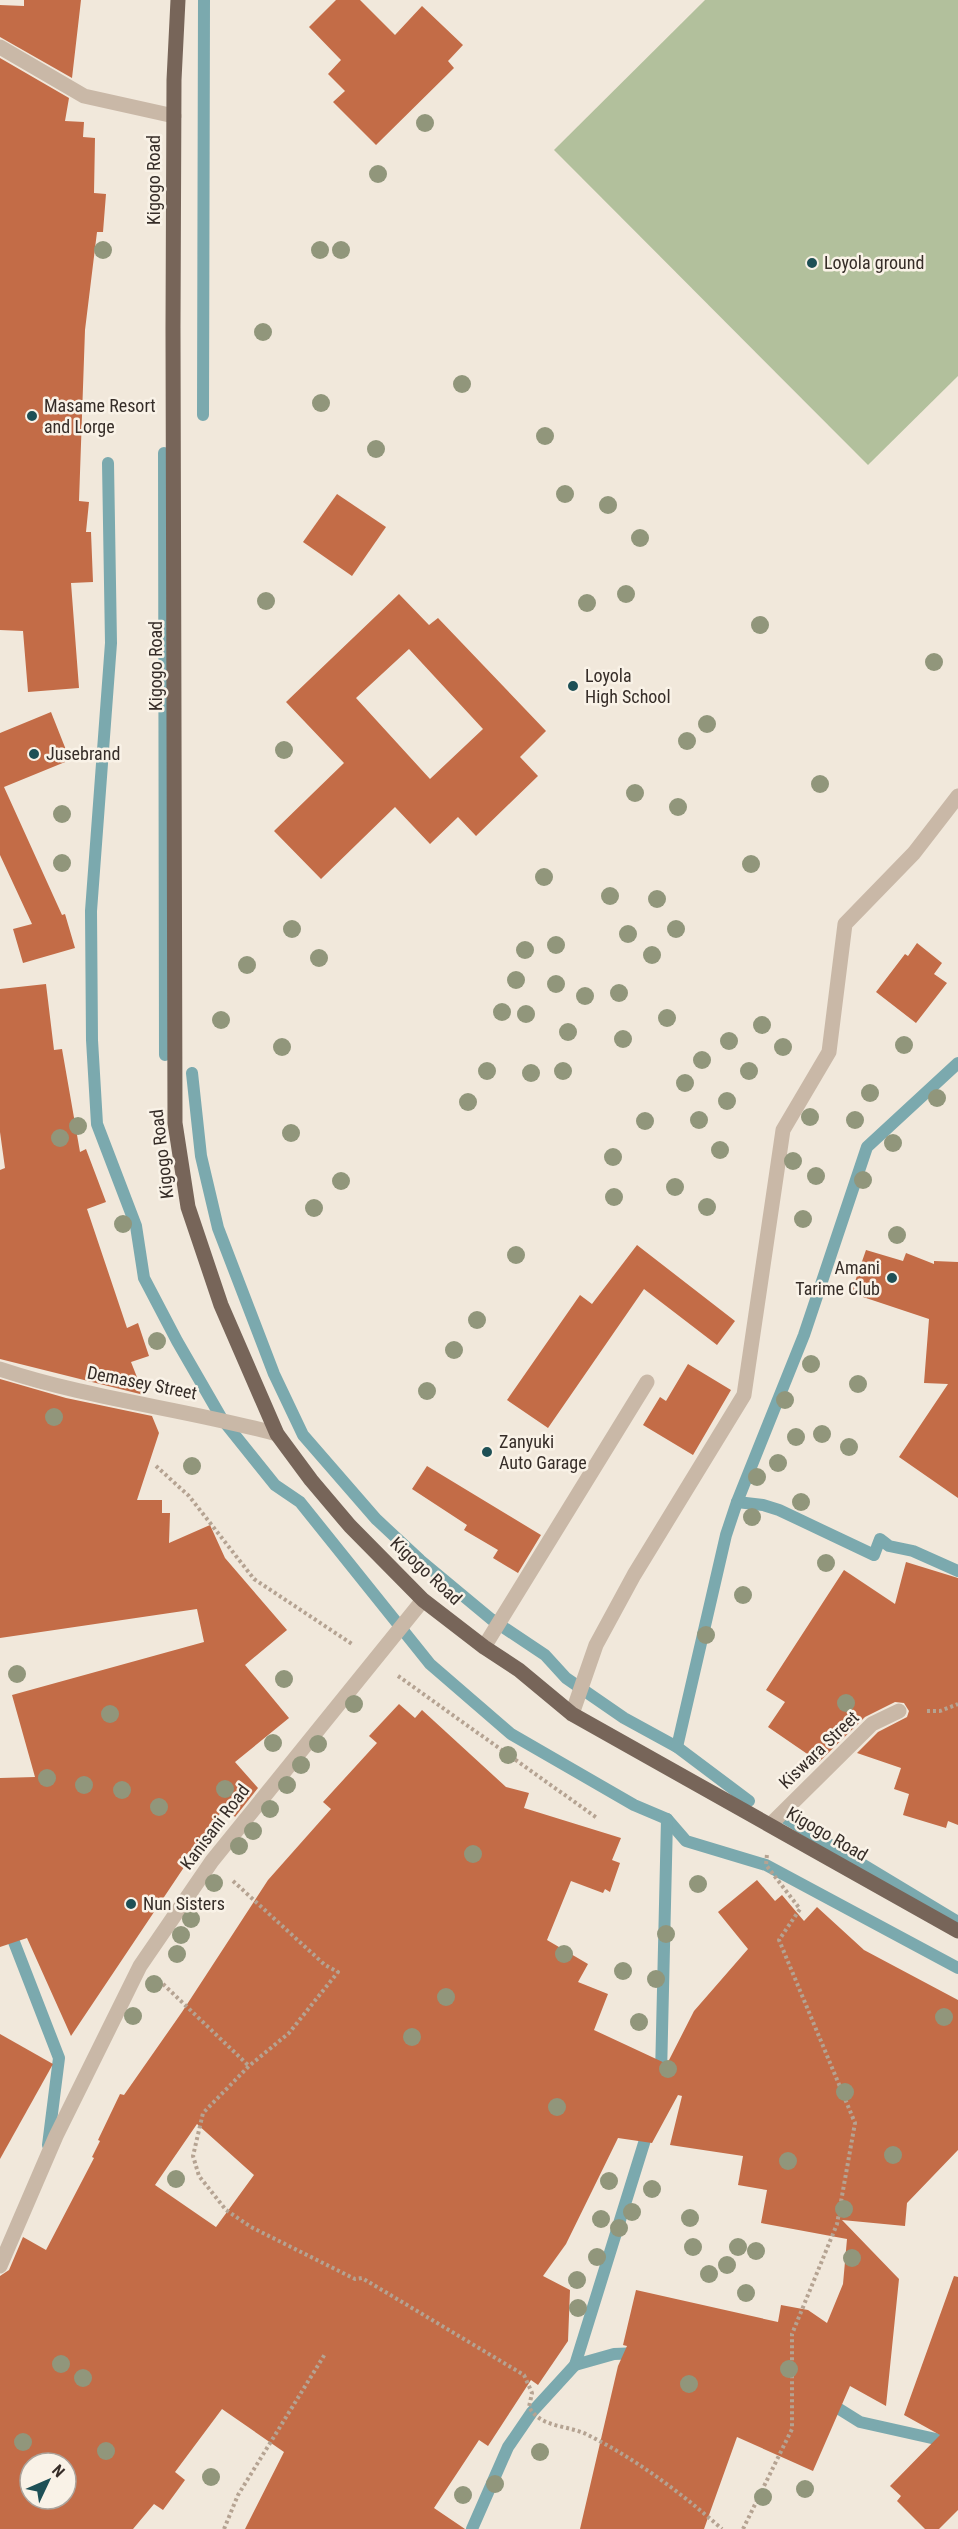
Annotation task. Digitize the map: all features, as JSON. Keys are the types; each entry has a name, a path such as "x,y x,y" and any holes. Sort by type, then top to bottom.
{"main road":[{"name":"Kigogo Road","path":"178,0 174,116 176,1123 188,1207 221,1305 277,1434 311,1480 350,1526 423,1600 484,1647 519,1670 572,1714 958,1931"}],"street":[{"path":"0,47 84,96 174,116"},
{"path":"572,1714 596,1645 634,1575 744,1395 783,1130 829,1052 844,924 914,853 958,796"},
{"name":"Demasey Street","path":"0,1369 82,1392 222,1419 277,1434"},
{"path":"484,1647 647,1382"},
{"name":"Kanisani Road","path":"0,2266 56,2136 140,1966 212,1861 423,1600"},
{"name":"Kiswara Street","path":"771,1824 872,1724 899,1711"}],"path":[{"path":"156,1466 189,1496 254,1579 374,1659 597,1818"},
{"path":"743,2529 792,2429 792,2334 837,2224 855,2123 779,1940 800,1910 766,1865 771,1824"},
{"path":"212,1861 325,1965 338,1972 289,2033 249,2066 203,2113 193,2156 200,2176 226,2210 251,2227 274,2236 306,2256 355,2279 362,2278 524,2375 532,2393 529,2407 532,2412 550,2425 585,2433 627,2456 689,2500 722,2529"},
{"path":"140,1966 209,2025 249,2066"},
{"path":"224,2529 238,2495 325,2354"}],"green space":[{"name":"Loyola ground","path":"705,0 958,0 958,376 868,465 554,150"}],"building":[{"path":"24,0 81,0 72,78 0,37 0,5 24,6"},
{"path":"336,0 360,0 395,35 422,6 463,45 448,61 454,68 376,145 333,102 345,91 328,74 341,60 309,27"},
{"path":"0,58 69,98 65,121 84,122 83,137 95,138 94,193 106,194 103,232 97,232 85,330 79,501 89,502 86,532 91,532 93,582 71,583 79,688 28,692 23,631 0,630"},
{"path":"337,494 386,527 352,576 303,542"},
{"path":"399,594 429,625 438,618 546,731 520,757 538,776 476,836 458,817 430,844 395,807 321,879 274,831 344,763 286,702","holes":["409,649 483,729 430,779 356,698"]},
{"path":"51,712 70,760 4,787 62,915 65,914 75,948 23,963 13,929 32,924 0,855 0,733"},
{"path":"917,943 942,963 934,974 947,983 916,1023 876,992 905,954 908,956"},
{"path":"46,984 54,1050 62,1049 80,1152 86,1149 106,1202 87,1209 127,1328 138,1323 149,1356 131,1362 144,1395 0,1359 0,1170 5,1168 0,1132 0,989"},
{"path":"637,1245 735,1321 717,1345 644,1289 548,1428 507,1400 580,1295 592,1304"},
{"path":"866,1250 903,1261 906,1253 934,1264 934,1261 958,1262 958,1498 899,1457 948,1384 924,1383 929,1319 851,1293"},
{"path":"688,1364 731,1390 693,1455 643,1425 660,1397 666,1401"},
{"path":"0,1379 66,1398 152,1416 159,1433 137,1500 162,1500 162,1513 170,1513 169,1543 210,1525 225,1558 287,1630 245,1665 289,1718 235,1762 258,1788 235,1817 225,1806 71,2036 27,1938 0,1947 0,1778 35,1777 12,1695 204,1642 197,1609 0,1638"},
{"path":"427,1466 541,1535 518,1573 493,1558 498,1550 464,1530 467,1525 412,1489"},
{"path":"906,1562 958,1578 958,1825 948,1821 946,1828 903,1815 909,1794 894,1789 901,1768 857,1753 878,1732 907,1717 909,1711 904,1703 895,1702 865,1717 819,1762 768,1727 785,1702 766,1690 844,1570 895,1604"},
{"path":"399,1704 415,1718 422,1710 506,1787 529,1793 524,1808 621,1838 612,1860 620,1863 610,1892 605,1889 603,1893 571,1881 547,1940 588,1964 578,1982 608,1994 594,2030 667,2064 694,2011 748,1949 718,1912 757,1880 775,1901 782,1895 804,1921 817,1907 864,1950 958,2000 958,2150 907,2203 905,2226 842,2220 899,2279 886,2406 850,2386 813,2471 737,2437 704,2529 580,2529 618,2366 627,2346 623,2345 636,2290 778,2322 781,2305 808,2310 827,2323 843,2284 847,2239 761,2223 767,2190 738,2185 743,2156 670,2145 682,2096 678,2095 652,2143 618,2138 566,2244 543,2276 570,2290 568,2341 538,2385 531,2380 488,2446 479,2440 434,2508 465,2529 245,2529 284,2452 222,2409 175,2472 185,2480 163,2510 154,2504 133,2529 0,2529 0,2276 9,2270 23,2237 46,2250 94,2158 92,2157 100,2141 98,2140 120,2094 124,2095 182,2012 268,1880 331,1809 323,1802 377,1743 369,1736","holes":["197,2124 254,2175 216,2227 155,2185"]},
{"path":"0,2034 53,2064 0,2159"},
{"path":"954,2276 958,2277 958,2510 939,2529 925,2529 897,2501 901,2496 890,2486 940,2435 904,2415"}],"waterway":[{"path":"203,415 204,0"},
{"path":"164,453 165,1055"},
{"path":"108,463 111,643 91,911 92,1040 97,1124 136,1226 144,1278 177,1341 222,1419 275,1485 300,1502 430,1664 511,1734 634,1805 667,1819 686,1841 766,1865 958,1968"},
{"path":"677,1747 726,1535 804,1335 867,1147 958,1063"},
{"path":"192,1073 201,1156 218,1228 274,1374 303,1435 376,1519 420,1560 491,1619 545,1655 566,1678 624,1718 677,1747 749,1801"},
{"path":"737,1502 763,1505 779,1510 874,1555 880,1539 889,1546 913,1551 958,1571"},
{"path":"782,1816 958,1922"},
{"path":"661,2075 667,1819"},
{"path":"0,1906 59,2058 48,2145"},
{"path":"472,2529 508,2447 532,2412 575,2365 649,2127"},
{"path":"575,2365 614,2354 640,2353"},
{"path":"828,2402 860,2422 936,2439 958,2459"}],"place":[{"name":"Loyola ground","path":"812,263"},
{"name":"Masame Resort and Lorge","path":"32,416"},
{"name":"Loyola High School","path":"573,686"},
{"name":"Jusebrand","path":"34,754"},
{"name":"Amani Tarime Club","path":"892,1278"},
{"name":"Zanyuki Auto Garage","path":"487,1452"},
{"name":"Nun Sisters","path":"131,1904"}]}
